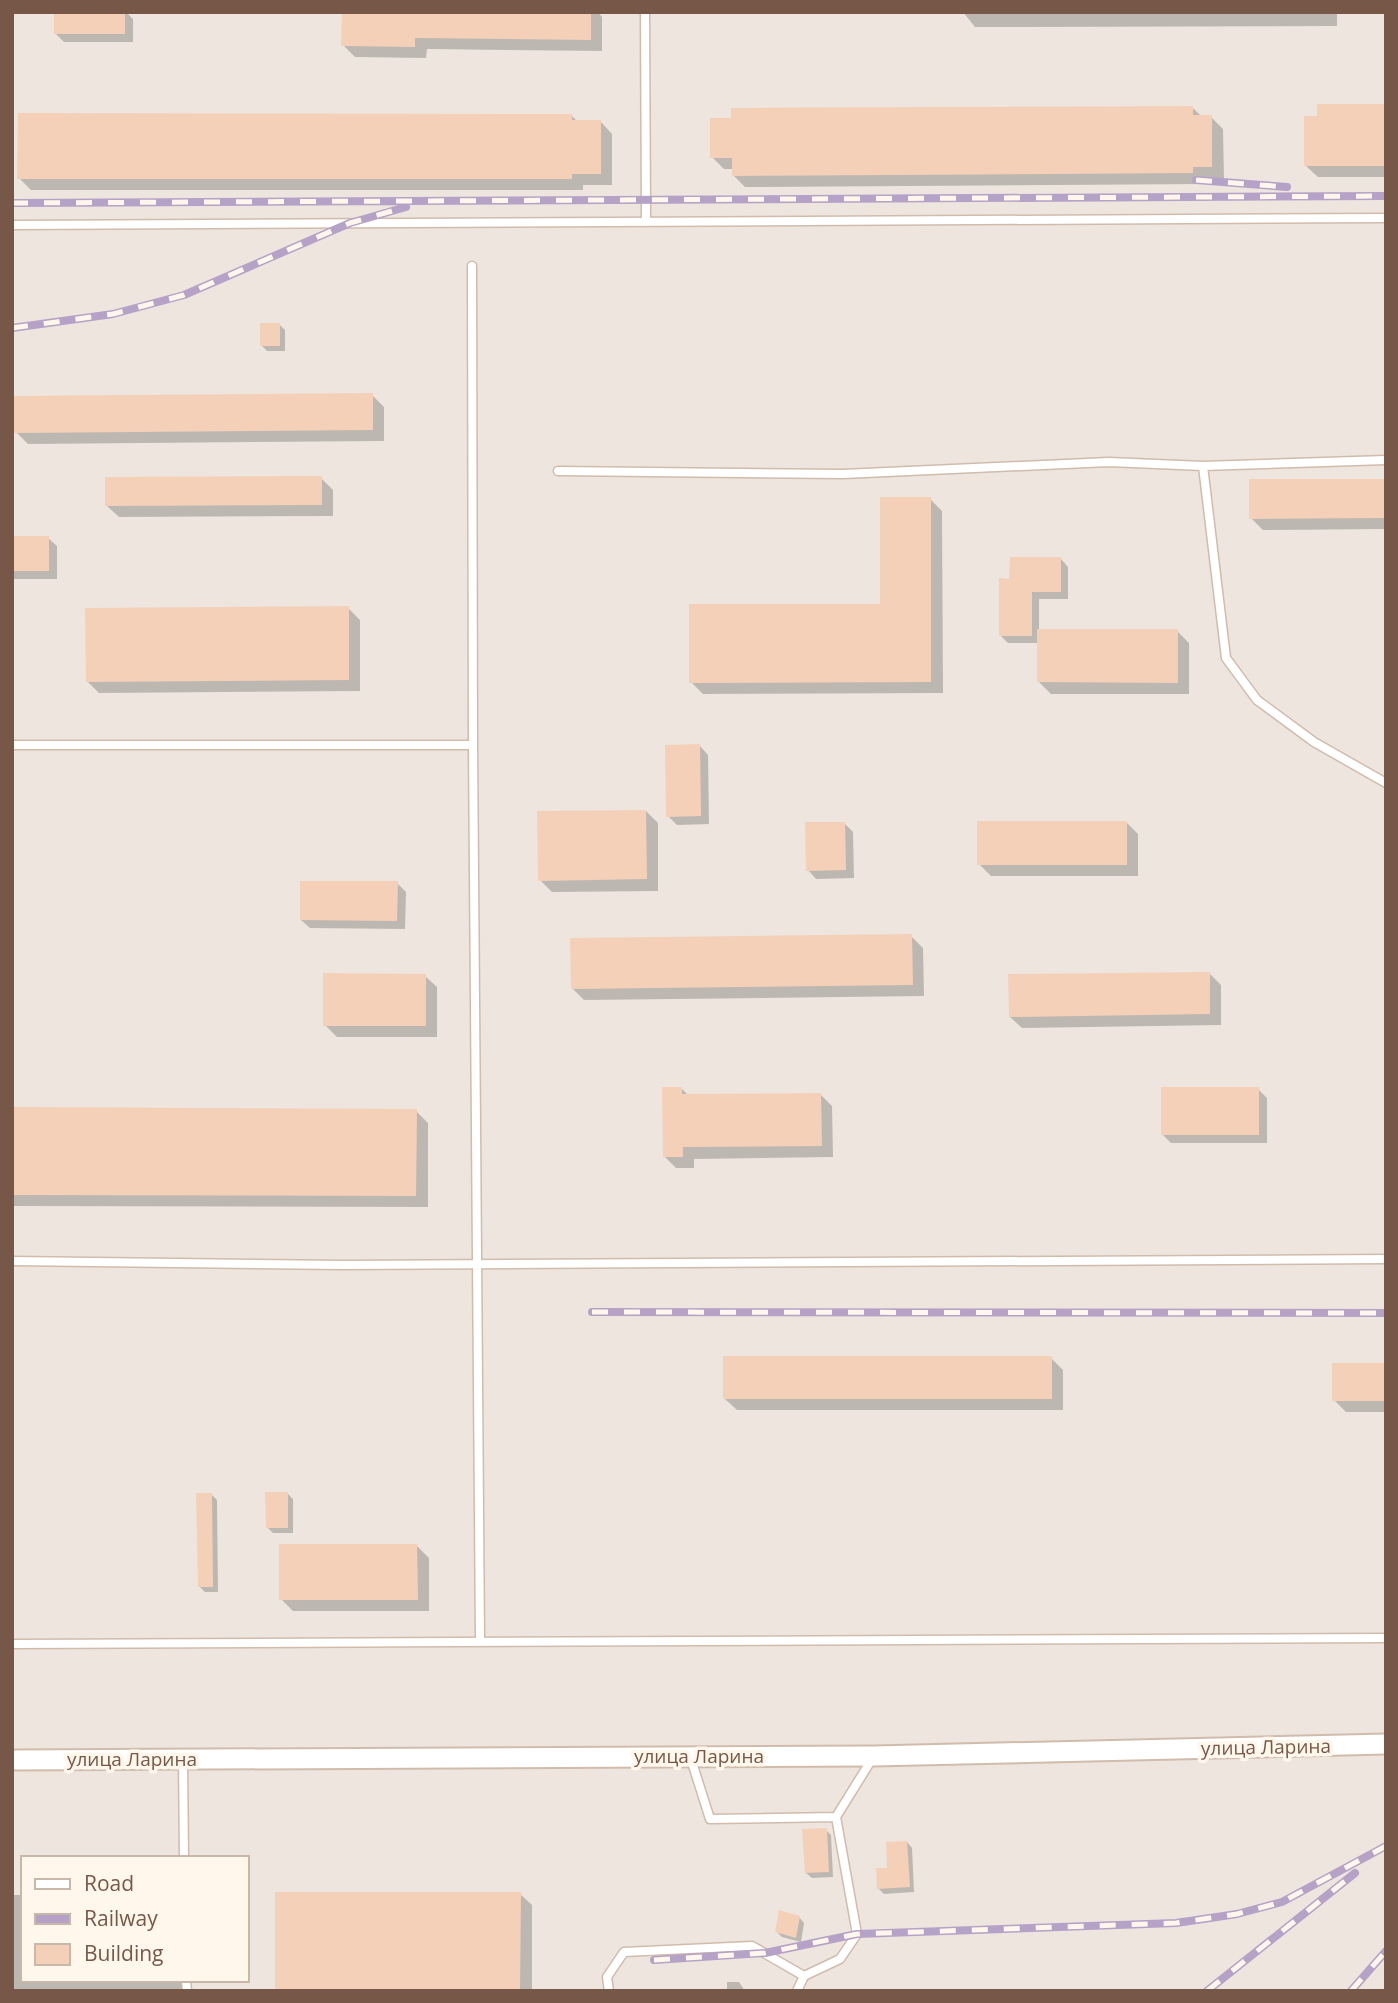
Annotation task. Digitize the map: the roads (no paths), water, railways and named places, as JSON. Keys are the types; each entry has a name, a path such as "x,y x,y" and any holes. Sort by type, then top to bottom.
{"street":[{"name":"улица Ларина","path":"12,1760 874,1756 1386,1744"}],"lane":[{"path":"645,12 646,221"},
{"path":"12,225 1386,218"},
{"path":"472,266 475,1264 480,1641"},
{"path":"558,471 844,474 1109,462 1203,466 1386,460"},
{"path":"1203,466 1226,658 1257,699 1314,742 1386,783"},
{"path":"12,745 472,745"},
{"path":"12,1261 475,1264 1386,1259"},
{"path":"12,1644 1386,1638"},
{"path":"690,1756 710,1819 836,1817"},
{"path":"797,1991 804,1976 840,1959 857,1934 836,1817 874,1756"},
{"path":"183,1759 184,1856"},
{"path":"609,1991 607,1977 624,1952 752,1946 804,1976"}],"railway":[{"path":"1196,180 1287,187"},
{"path":"12,203 1386,196"},
{"path":"12,328 113,314 184,295 350,223 406,207"},
{"path":"592,1312 1386,1313"},
{"path":"654,1960 765,1953 857,1934 1176,1923 1237,1914 1282,1902 1386,1846"},
{"path":"1207,1991 1355,1873"},
{"path":"1351,1991 1386,1951"}]}
